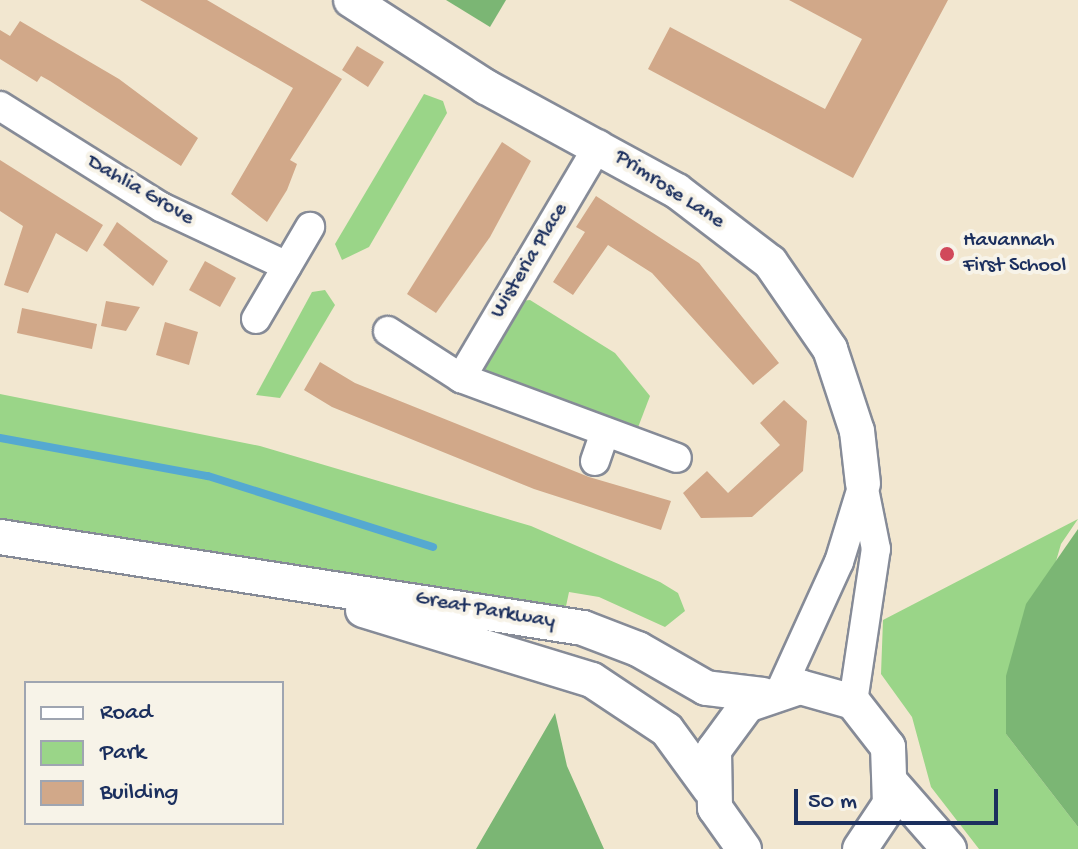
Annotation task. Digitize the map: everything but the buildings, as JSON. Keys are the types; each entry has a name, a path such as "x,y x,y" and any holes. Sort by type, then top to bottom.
{"street":[{"name":"Primrose Lane","path":"351,0 486,87 599,145 703,209 782,275 834,360 857,431 863,484 876,549 853,702"},
{"name":"Dahlia Grove","path":"0,106 161,207 287,266"},
{"name":"Wisteria Place","path":"461,378 599,145"},
{"path":"256,319 310,227"},
{"path":"388,331 461,378 677,458"},
{"path":"595,461 605,432"},
{"name":"Primrose Lane","path":"772,692 839,562 863,484"},
{"name":"Great Parkway","path":"0,537 193,564 583,628 638,649 706,688 772,692 818,688 853,702"},
{"name":"Great Parkway","path":"193,564 478,640 592,680 667,730 710,789 738,846"},
{"path":"710,789 722,733 772,692"},
{"path":"853,702 888,747 893,785 883,822 860,849"},
{"path":"893,785 949,849"}],"green space":[{"path":"446,0 506,0 490,27"},
{"path":"424,94 443,101 447,113 369,247 342,260 335,244"},
{"path":"325,290 335,305 280,398 256,395 312,292"},
{"path":"530,300 615,353 650,396 637,430 487,379 485,362 521,301"},
{"path":"0,394 260,446 531,526 660,582 678,593 685,611 665,627 599,597 569,592 565,611 507,604 0,518"},
{"path":"1078,519 1061,544 1006,734 1078,827 1078,849 979,849 931,787 912,717 881,674 883,620"},
{"path":"1078,529 1078,827 1006,734 1006,676 1026,604"},
{"path":"555,713 567,766 604,849 476,849"}],"waterway":[{"path":"0,438 208,476 433,547"}],"place":[{"name":"Havannah First School","path":"947,254"}]}
